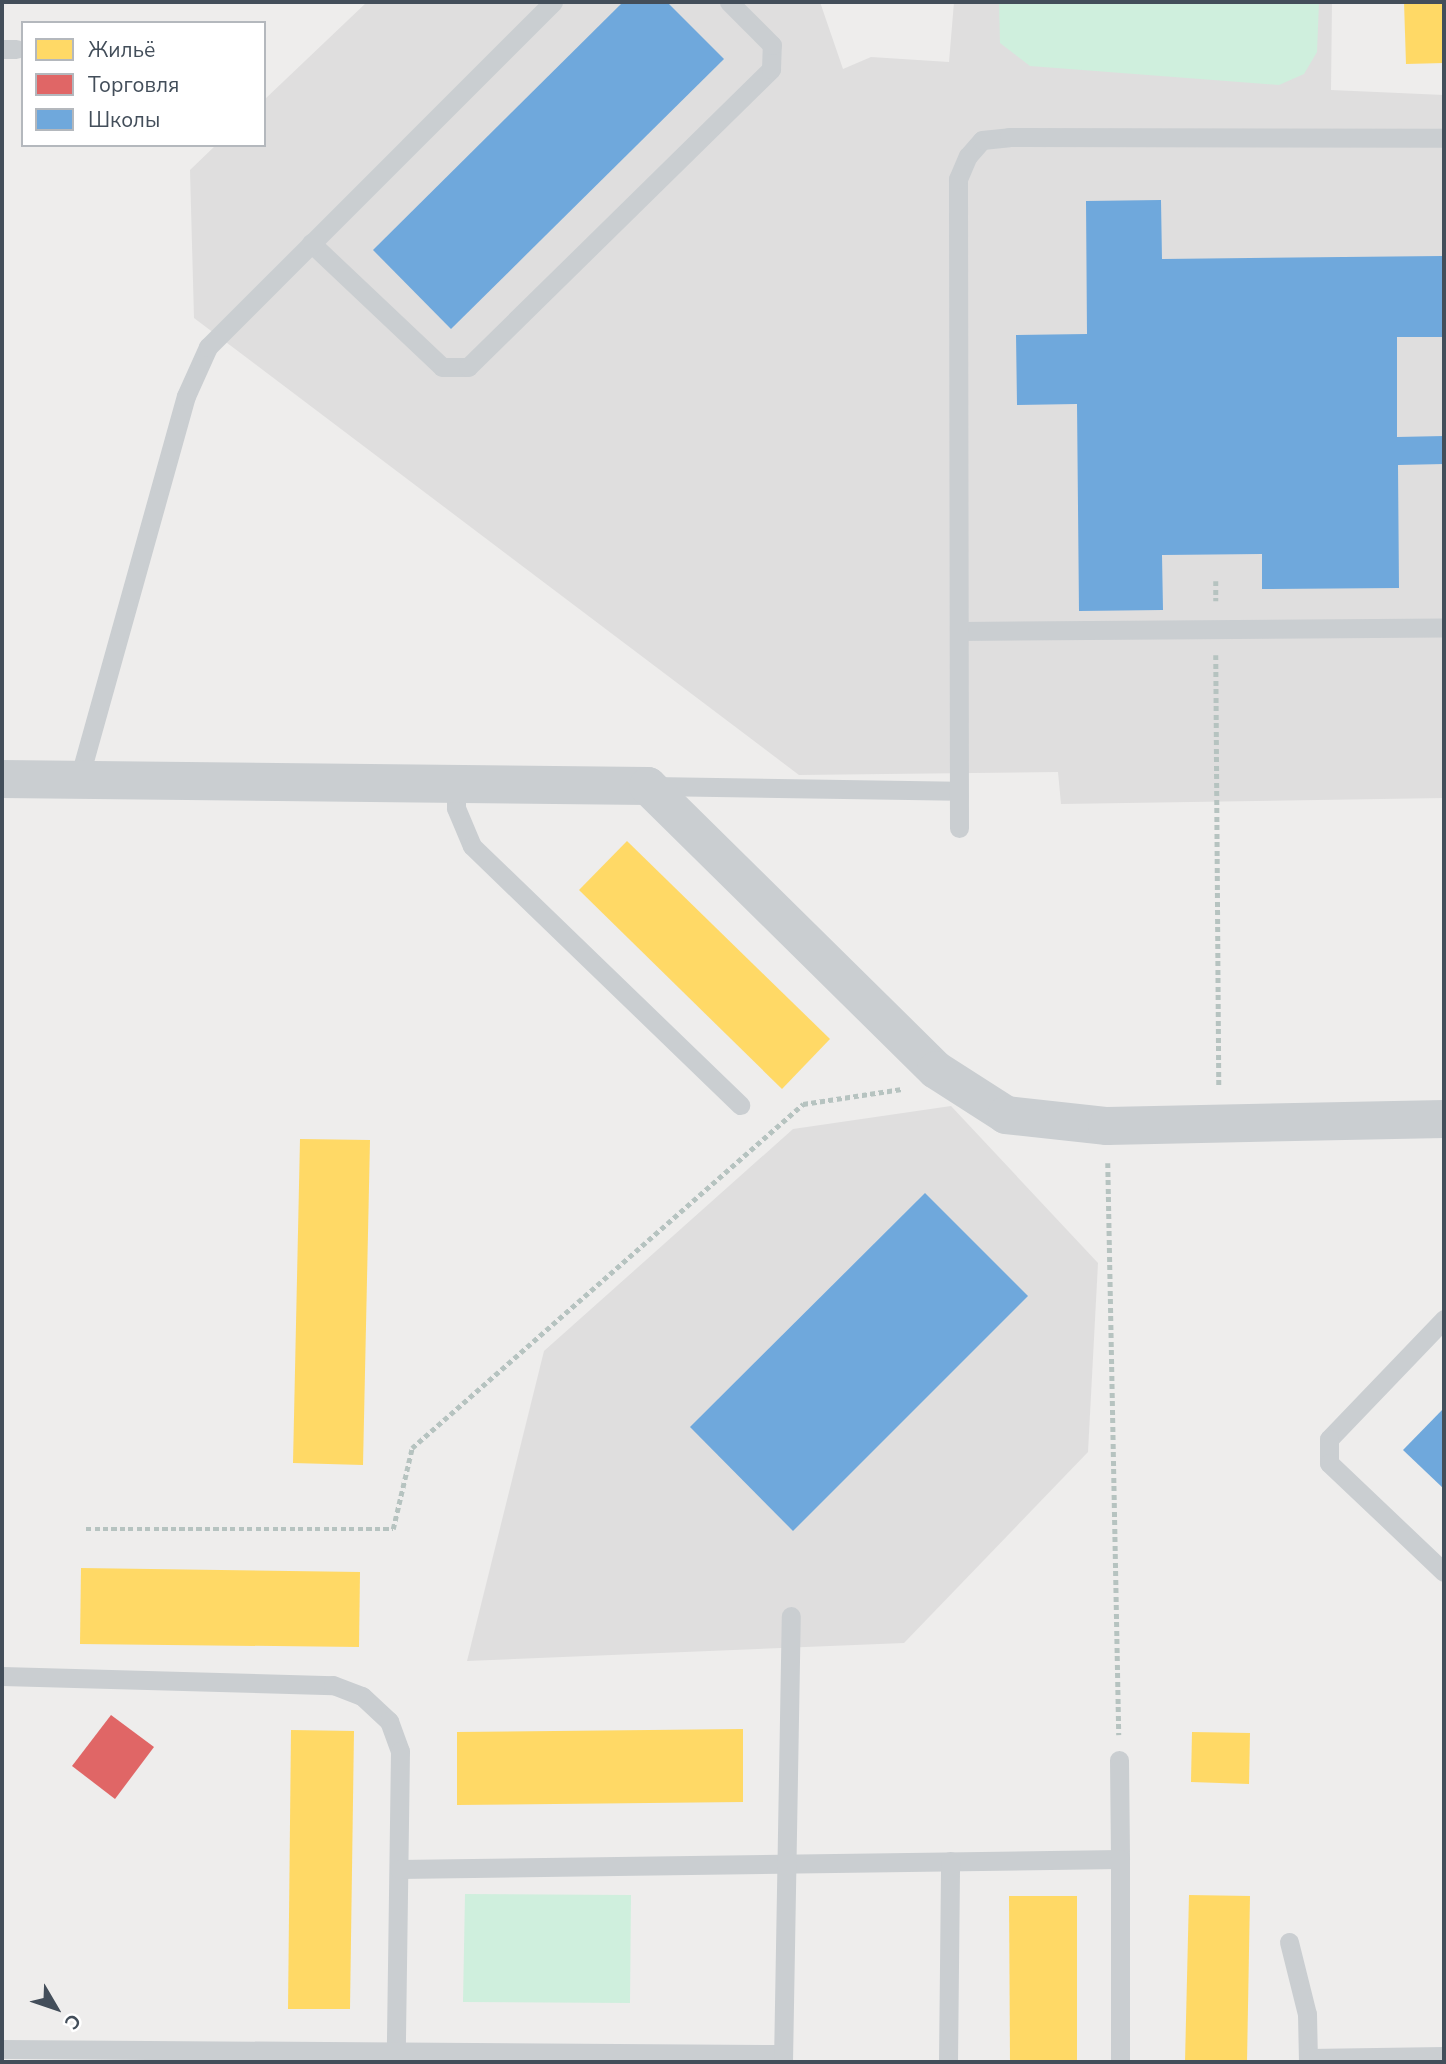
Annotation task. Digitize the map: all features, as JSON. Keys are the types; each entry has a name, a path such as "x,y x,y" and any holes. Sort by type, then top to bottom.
{"street":[{"path":"2,779 648,786 951,1081 1006,1115 1107,1126 1444,1119"}],"lane":[{"path":"79,779 198,366 218,335 553,2"},
{"path":"311,243 442,367 468,367 771,69 772,45 729,2"},
{"path":"959,828 958,179 982,140 1444,138"},
{"path":"959,631 1444,628"},
{"path":"456,783 456,808 472,846 740,1105"},
{"path":"648,786 957,791"},
{"path":"1444,1319 1329,1439 1329,1463 1444,1572"},
{"path":"2,2049 783,2058 784,1861 791,1616"},
{"path":"2,1676 333,1685 362,1696 389,1721 400,1751 396,2052"},
{"path":"1119,1760 1120,2062"},
{"path":"399,1869 784,1861 1121,1858"},
{"path":"948,2062 950,1861"},
{"path":"1289,1942 1307,2014 1308,2060 1444,2056"}],"path":[{"path":"1216,582 1219,1123"},
{"path":"86,1529 393,1529 412,1448 803,1104 951,1081"},
{"path":"1107,1126 1119,1760"}],"shaded area":[{"path":"367,2 820,2 843,69 871,57 949,62 954,2 1332,2 1331,90 1444,95 1444,798 1061,804 1058,772 799,775 194,318 190,170 214,147 266,147 266,98"},
{"path":"951,1106 1098,1263 1088,1452 904,1643 467,1661 544,1351 793,1129"}],"green space":[{"path":"999,2 1319,2 1317,52 1304,74 1279,85 1030,66 1000,43"},
{"path":"465,1894 631,1895 630,2003 463,2002"}],"building: Жильё":[{"path":"1404,2 1444,2 1444,63 1406,64"},
{"path":"627,841 830,1039 782,1089 579,890"},
{"path":"300,1139 370,1140 363,1465 293,1463"},
{"path":"81,1568 360,1572 359,1647 80,1644"},
{"path":"743,1729 743,1802 457,1805 457,1732"},
{"path":"291,1730 354,1731 350,2009 288,2009"},
{"path":"1192,1732 1250,1733 1249,1784 1191,1782"},
{"path":"1189,1895 1250,1896 1247,2062 1185,2062"},
{"path":"1009,1896 1077,1896 1077,2062 1010,2062"}],"building: Торговля":[{"path":"111,1715 154,1747 115,1799 72,1766"}],"building: Школы":[{"path":"623,2 667,2 724,59 451,329 373,250"},
{"path":"1161,200 1162,259 1442,256 1443,337 1397,337 1397,437 1444,436 1444,464 1398,465 1399,588 1262,589 1262,554 1162,555 1163,610 1079,611 1077,404 1017,405 1016,335 1087,334 1086,201"},
{"path":"925,1193 1028,1296 793,1531 690,1427"},
{"path":"1444,1408 1444,1489 1403,1450"}]}
